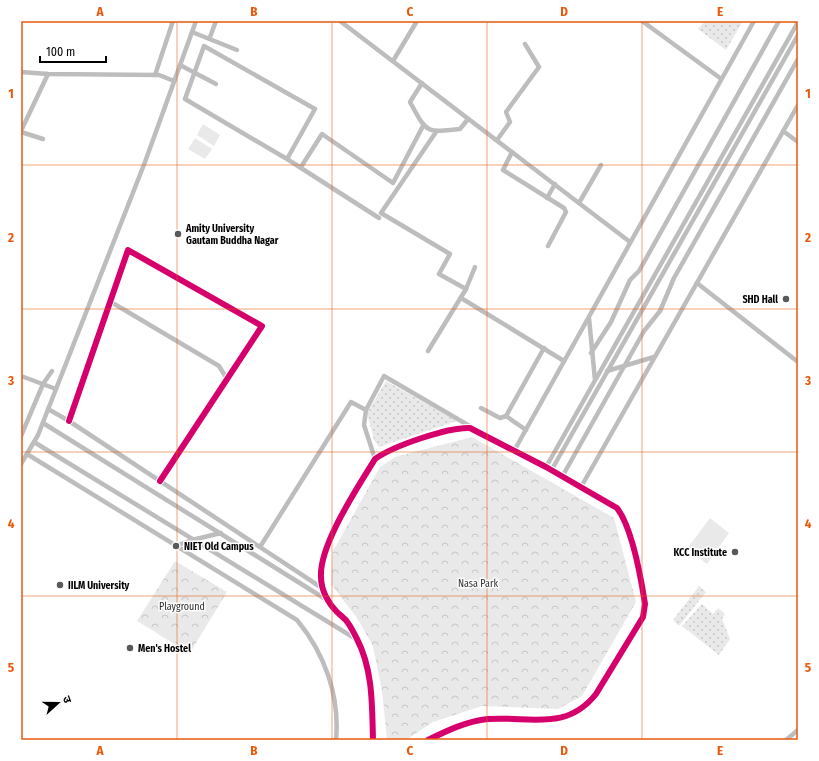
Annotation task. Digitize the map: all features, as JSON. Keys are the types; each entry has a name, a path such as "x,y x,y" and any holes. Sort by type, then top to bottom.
{"street":[{"path":"155,75 173,21"},
{"path":"21,464 43,423 145,162 196,21"},
{"path":"210,37 216,21"},
{"path":"340,21 630,242"},
{"path":"393,61 417,21"},
{"path":"642,21 720,78"},
{"path":"514,451 589,318 720,78 754,21"},
{"path":"591,352 611,322 630,280 638,271 779,21"},
{"path":"546,467 798,22"},
{"path":"192,32 210,37 237,50"},
{"path":"551,471 798,35"},
{"path":"497,140 510,122 506,112 539,67 525,44"},
{"path":"287,159 315,109 204,46 193,72 185,99 287,159 301,167 379,218"},
{"path":"562,477 644,331 660,311 674,278 798,59"},
{"path":"180,65 216,84"},
{"path":"21,72 48,74 155,75 174,82"},
{"path":"43,139 21,132 48,74"},
{"path":"422,83 410,102 423,126 436,132 460,129 468,119"},
{"path":"581,487 798,105"},
{"path":"301,167 322,134 393,183 423,126"},
{"path":"783,131 798,142"},
{"path":"436,132 380,212 450,254 439,274 466,289"},
{"path":"512,152 503,170 564,208 566,212 548,246"},
{"path":"579,203 601,165"},
{"path":"547,198 555,184"},
{"path":"70,421 128,250 262,326 160,481"},
{"path":"428,351 466,289 475,267"},
{"path":"697,283 798,362"},
{"path":"460,298 564,361"},
{"path":"111,302 219,366 227,379"},
{"path":"589,318 591,352 596,380"},
{"path":"481,408 500,418 506,416 544,348"},
{"path":"607,371 654,357"},
{"path":"21,436 43,384 52,371"},
{"path":"21,376 56,389"},
{"path":"375,459 364,426 366,410 384,376 480,432 546,467 617,508 623,516 628,528 645,604 642,617 600,688 589,703 573,714 540,721 501,719 476,721 428,740"},
{"path":"260,547 351,402 366,410"},
{"path":"48,410 70,421 322,588"},
{"path":"506,416 526,430"},
{"path":"43,423 328,600 348,622 358,640 368,668 372,703 373,740"},
{"path":"328,600 322,588 321,566 331,536 375,459 385,452 398,447 456,429 470,428 480,432"},
{"path":"34,442 192,540 358,640"},
{"path":"27,454 297,620 319,652 325,665 334,701 337,723 336,740"},
{"path":"178,546 192,540 221,533"},
{"path":"786,740 798,730"}],"green space":[{"path":"705,21 743,21 726,50 698,29"},
{"path":"203,124 220,135 214,146 197,135"},
{"path":"195,138 212,149 205,159 188,149"},
{"path":"386,381 457,421 379,447 374,440 367,413"},
{"name":"Nasa Park","path":"472,437 614,518 636,602 582,696 558,709 482,706 433,722 406,740 387,740 382,691 373,646 357,618 331,584 333,551 380,467 395,457"},
{"path":"710,518 729,533 707,564 687,549"},
{"name":"Playground","path":"175,561 227,592 190,653 137,621"},
{"path":"699,586 706,592 679,626 673,620"},
{"path":"702,604 713,614 718,608 725,614 722,619 730,639 719,655 682,626"},
{"path":"164,625 181,634 175,644 158,634"}],"cycle path":[{"path":"69,421 128,250 262,326 160,481"},
{"path":"373,740 371,688 366,663 357,639 350,626 331,605 322,587 322,564 326,549 341,516 375,459 407,443 421,438 448,431 470,428 546,467 617,508 628,528 636,554 645,604 643,617 596,694 584,706 572,714 546,720 480,720 457,727 428,740"}],"place":[{"name":"Amity University Gautam Buddha Nagar","path":"178,234"},
{"name":"SHD Hall","path":"786,299"},
{"name":"NIET Old Campus","path":"176,546"},
{"name":"KCC Institute","path":"735,552"},
{"name":"IILM University","path":"60,585"},
{"name":"Men's Hostel","path":"130,648"}]}
